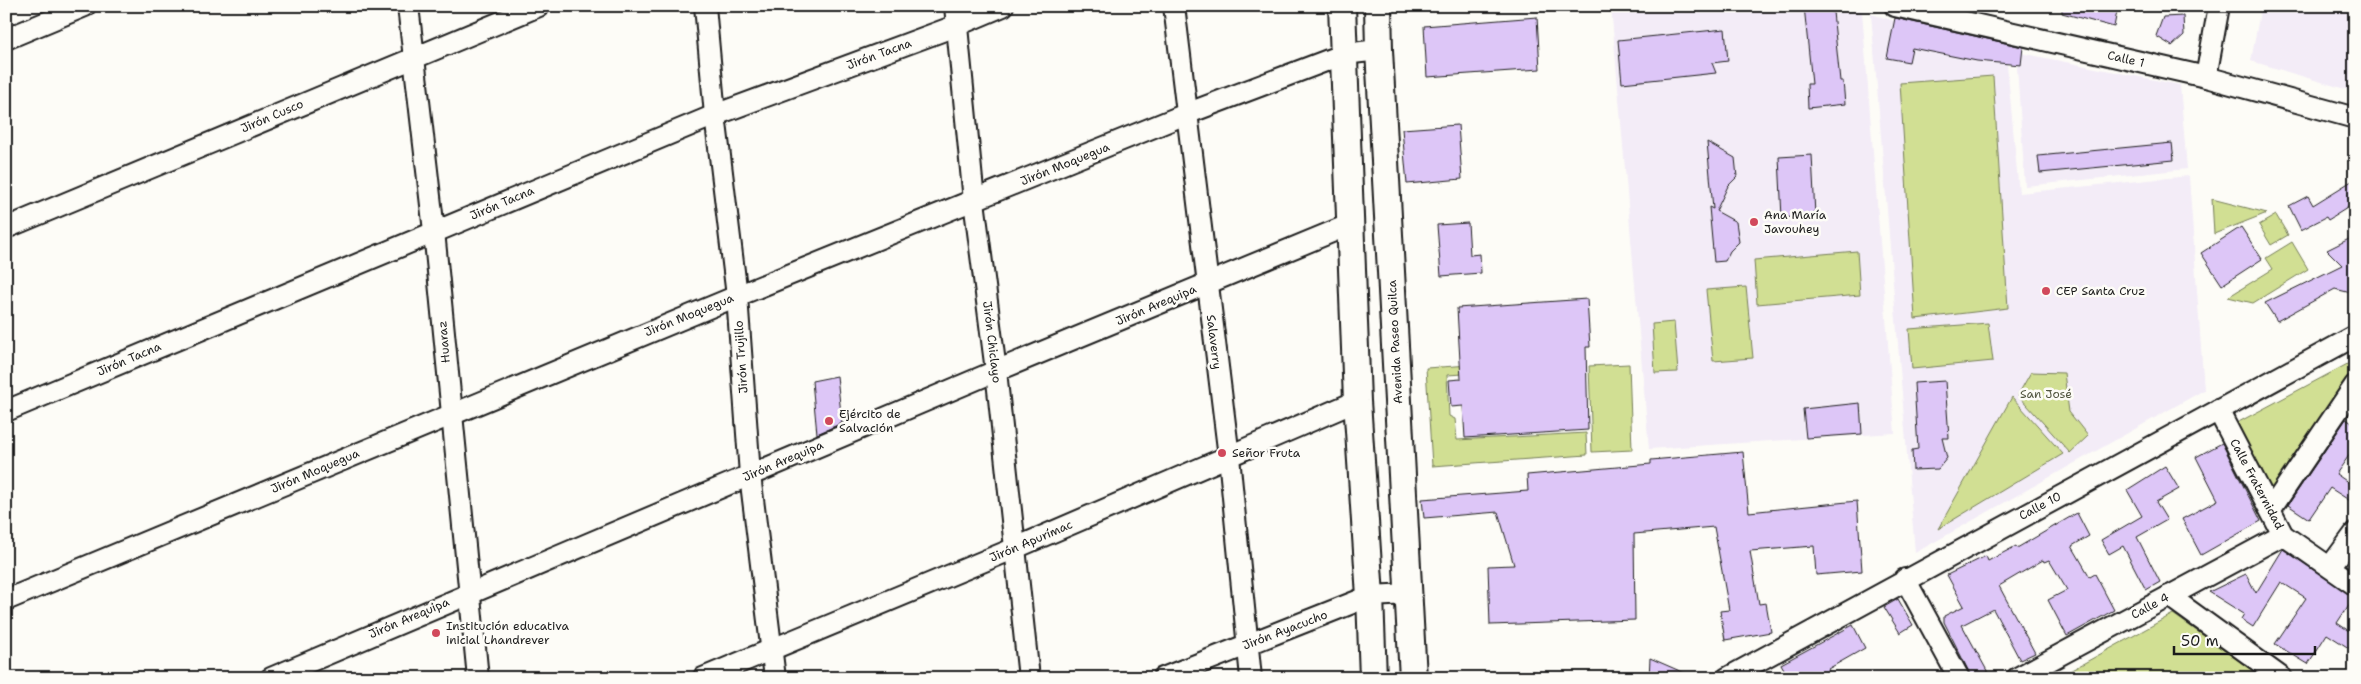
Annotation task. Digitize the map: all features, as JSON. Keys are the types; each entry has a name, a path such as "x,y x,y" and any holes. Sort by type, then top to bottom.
{"main road":[{"path":"1342,6 1357,401 1370,596 1373,678"},
{"name":"Avenida Paseo Quilca","path":"1378,6 1378,50 1413,678"}],"street":[{"path":"6,39 85,6"},
{"name":"Huaraz","path":"408,6 434,231 478,678"},
{"name":"Jirón Cusco","path":"6,228 539,6"},
{"name":"Jirón Trujillo","path":"705,6 715,115 737,296 750,475 775,678"},
{"name":"Jirón Tacna","path":"6,411 434,231 957,16 1003,6"},
{"name":"Salaverry","path":"1174,6 1229,457 1250,678"},
{"name":"Calle 1","path":"1895,6 2206,77 2355,118"},
{"path":"2206,77 2219,6"},
{"name":"Jirón Chiclayo","path":"957,16 974,201 996,371 1013,549 1029,678"},
{"name":"Jirón Moquegua","path":"6,600 737,296 1186,114 1344,54 1378,50"},
{"name":"Jirón Arequipa","path":"271,678 996,371 1351,224"},
{"name":"Calle 10","path":"1726,678 2355,336"},
{"path":"2271,509 2355,385"},
{"name":"Jirón Apurímac","path":"703,678 1013,549 1357,401"},
{"name":"Calle Fraternidad","path":"2218,410 2283,535 2355,585"},
{"path":"2330,568 2355,533"},
{"name":"Calle 4","path":"2017,678 2283,535"},
{"path":"1905,579 1959,678"},
{"name":"Jirón Ayacucho","path":"1162,678 1370,596 1409,594"},
{"path":"2169,596 2281,677"}],"shaded area":[{"name":"Ana María Javouhey","path":"1611,6 1843,6 1862,11 1895,433 1649,449"},
{"path":"2261,6 2355,6 2355,92 2251,61"},
{"name":"CEP Santa Cruz","path":"1871,14 2006,53 2019,193 2189,176 2204,390 1915,553"},
{"path":"2016,52 2180,85 2187,169 2025,186"}],"green space":[{"path":"1993,76 2008,308 1915,319 1900,83"},
{"path":"2212,199 2267,213 2214,234"},
{"path":"2276,215 2288,235 2271,245 2259,225"},
{"path":"2292,242 2308,269 2253,303 2228,297 2273,269 2266,258"},
{"path":"1857,251 1860,295 1757,304 1754,260"},
{"path":"1746,287 1753,358 1713,361 1706,290"},
{"path":"1674,322 1678,372 1655,373 1652,324"},
{"path":"1988,323 1993,361 1912,369 1909,329"},
{"path":"1559,359 1559,368 1447,375 1449,416 1455,419 1457,440 1586,433 1587,455 1432,466 1426,368"},
{"path":"2355,360 2355,381 2276,500 2233,425"},
{"path":"1629,364 1632,450 1592,452 1589,366"},
{"name":"San José","path":"2031,372 2064,373 2069,412 2088,436 2070,453 2018,395"},
{"path":"2012,397 2063,454 1938,529"},
{"path":"2173,614 2263,678 2057,678"}],"building":[{"path":"1804,6 1833,12 1840,81 1843,81 1845,104 1808,108 1807,84 1812,84"},
{"path":"2062,6 2118,6 2114,27 2062,13"},
{"path":"2183,16 2184,35 2172,46 2156,36 2163,17"},
{"path":"1537,17 1540,69 1427,77 1424,26"},
{"path":"1895,18 2023,47 2021,65 1977,61 1912,48 1909,62 1887,58"},
{"path":"1725,29 1728,61 1712,63 1716,73 1622,83 1618,40"},
{"path":"1458,125 1462,179 1407,184 1402,129"},
{"path":"1707,142 1735,158 1737,177 1728,186 1716,211 1736,222 1739,242 1730,251 1725,261 1714,262 1709,207 1713,209"},
{"path":"2172,143 2174,160 2040,173 2038,156"},
{"path":"1812,155 1815,215 1782,218 1779,157"},
{"path":"2355,179 2355,203 2328,220 2326,217 2301,230 2289,206 2308,196 2313,205"},
{"path":"1468,223 1470,255 1480,254 1481,273 1441,276 1437,225"},
{"path":"2241,227 2262,259 2222,285 2201,253"},
{"path":"2355,236 2355,294 2335,289 2277,321 2265,303 2342,265 2327,250"},
{"path":"1587,299 1590,347 1586,347 1588,430 1465,438 1463,406 1451,407 1449,380 1461,379 1457,308"},
{"path":"837,376 842,423 817,434 812,381"},
{"path":"1945,381 1949,438 1942,438 1947,458 1938,469 1913,470 1912,450 1918,449 1914,383"},
{"path":"1860,403 1862,434 1806,438 1803,409"},
{"path":"2346,419 2355,425 2355,447 2336,474 2355,487 2355,504 2330,488 2309,519 2288,505"},
{"path":"2222,443 2261,521 2201,555 2182,519 2218,500 2196,457"},
{"path":"1743,452 1749,512 1857,501 1862,571 1816,575 1814,546 1750,551 1759,604 1766,603 1771,632 1725,640 1720,611 1729,610 1714,527 1634,534 1635,620 1490,625 1488,566 1514,565 1498,512 1424,518 1422,499 1528,491 1527,475 1651,464 1651,460"},
{"path":"2165,466 2179,489 2156,502 2167,520 2137,537 2160,582 2146,590 2123,546 2109,554 2101,540 2142,516 2127,490"},
{"path":"2077,513 2089,536 2072,546 2090,577 2095,574 2114,610 2067,636 2048,600 2067,590 2049,560 2044,562 2043,560 1999,586 2035,653 2020,660 1993,609 1962,625 1991,678 1972,678 1944,622 1944,616 1964,606 1947,575 1986,556 1988,561 2016,546 2017,548"},
{"path":"2283,549 2354,597 2337,623 2355,635 2355,652 2327,634 2308,664 2275,644 2306,598 2281,582 2253,627 2241,619 2244,614 2209,592 2246,574 2256,593"},
{"path":"1898,599 1913,625 1900,633 1884,607"},
{"path":"1853,625 1865,648 1828,669 1829,671 1817,678 1789,678 1781,664"},
{"path":"1650,658 1696,678 1649,678"}],"place":[{"name":"Ana María Javouhey","path":"1754,222"},
{"name":"CEP Santa Cruz","path":"2046,291"},
{"name":"Ejército de Salvación","path":"829,421"},
{"name":"Señor Fruta","path":"1222,453"},
{"name":"Institución educativa inicial Lhandrever","path":"436,633"}]}
